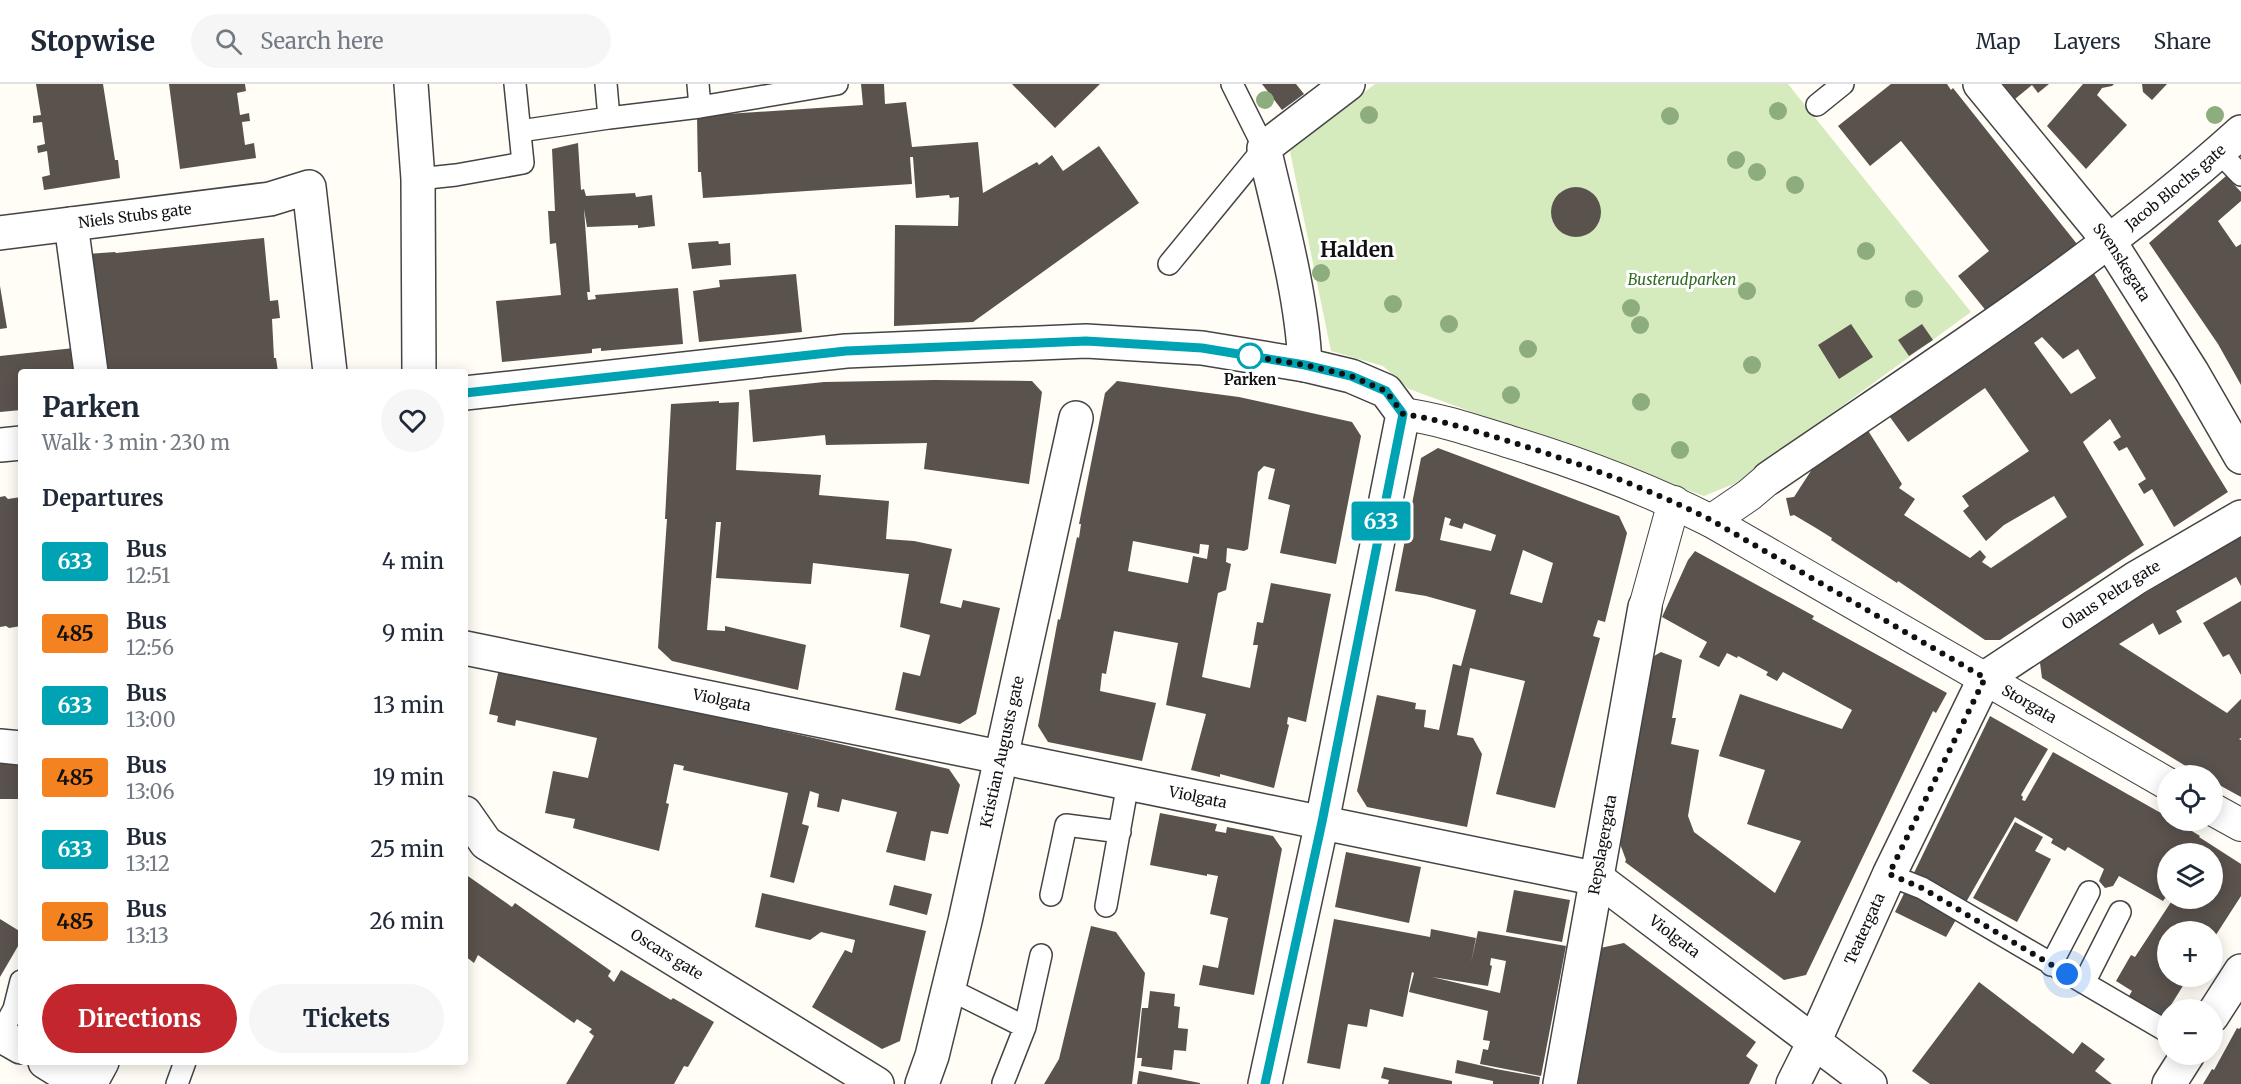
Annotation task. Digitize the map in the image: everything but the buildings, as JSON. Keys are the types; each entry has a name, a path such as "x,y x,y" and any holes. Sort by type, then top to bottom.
{"street":[{"path":"411,84 418,179 419,369"},
{"name":"Svenskegata","path":"1980,84 2109,241 2192,372 2241,457"},
{"path":"1305,365 1304,339 1286,242 1264,148 1342,86"},
{"name":"Jacob Blochs gate","path":"2109,241 2234,153"},
{"name":"Niels Stubs gate","path":"0,233 270,199 309,187 330,369"},
{"path":"71,224 91,369"},
{"path":"1711,520 1990,327 2109,241"},
{"path":"468,393 846,351 1086,341 1202,348 1305,365 1351,376 1386,391 1403,414 1322,822 1265,1084"},
{"name":"Storgata","path":"1403,414 1435,419 1580,464 1674,502 1711,520 2157,778"},
{"name":"Kristian Augusts gate","path":"922,1084 932,1056 949,989 1076,418"},
{"path":"0,445 18,443"},
{"path":"1645,607 1674,502"},
{"name":"Olaus Peltz gate","path":"1985,678 2136,578 2241,517"},
{"name":"Repslagergata","path":"1560,1084 1645,607"},
{"name":"Violgata","path":"468,649 1598,879 1870,1084"},
{"name":"Teatergata","path":"1793,1084 1889,874 1985,678"},
{"path":"0,746 18,747"},
{"path":"2223,815 2241,825"},
{"name":"Oscars gate","path":"468,817 486,843 877,1084"},
{"path":"2223,999 2236,978"},
{"path":"0,1035 18,1045"},
{"path":"50,1065 81,1084"},
{"path":"90,1084 100,1065"},
{"path":"2169,1084 2181,1065"}],"lane":[{"path":"418,179 523,163 515,84"},
{"path":"606,84 609,118"},
{"path":"698,84 700,107"},
{"path":"520,131 700,107 837,84"},
{"path":"1169,264 1264,148 1232,84"},
{"path":"1817,105 1843,84"},
{"path":"1106,906 1128,783"},
{"path":"1051,895 1066,825 1120,831"},
{"path":"1889,874 1922,888 2157,1026"},
{"path":"2051,965 2089,892"},
{"path":"2084,983 2120,912"},
{"path":"1003,1083 1025,1027 1041,955"},
{"path":"949,989 1025,1027"},
{"path":"0,1035 14,1009 18,993"},
{"path":"177,1084 184,1065"}],"green space":[{"name":"Busterudparken","path":"1375,84 1788,84 1971,312 1736,483 1704,496 1409,389 1383,366 1331,351 1290,151"}],"bus line":[{"name":"633","path":"468,393 846,351 1086,341 1202,348 1305,365 1351,376 1386,391 1403,414 1322,822 1265,1084"}],"place":[{"name":"Parken","path":"1250,356"}],"district":[{"name":"Halden","path":"1357,250"}],"route":[{"path":"1250,356 1243,355 1305,365 1351,376 1386,391 1403,414 1435,419 1580,464 1674,502 1711,520 1985,678 1889,874 1922,888 2067,974"}]}
